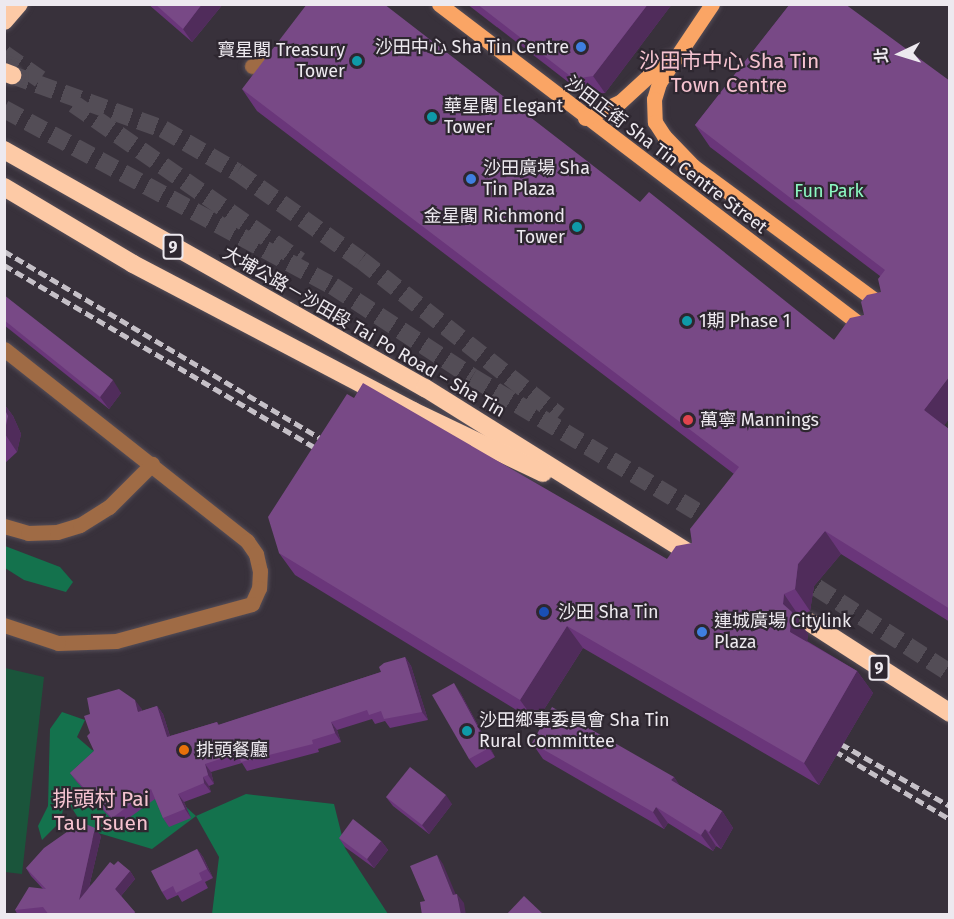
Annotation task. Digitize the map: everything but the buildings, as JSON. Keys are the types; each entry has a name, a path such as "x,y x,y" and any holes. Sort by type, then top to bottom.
{"highway":[{"path":"4,21 19,4"},
{"name":"大埔公路－沙田段 Tai Po Road – Sha Tin","path":"4,150 425,388 594,496 698,559"},
{"path":"4,187 133,264 423,416 594,496"},
{"name":"9","path":"809,622 950,713"}],"main road":[{"name":"沙田正街 Sha Tin Centre Street","path":"439,4 585,118 871,332"},
{"path":"585,118 620,102 683,43 712,4"},
{"name":"沙田正街 Sha Tin Centre Street","path":"683,43 659,83 654,99 655,122 670,144 693,165 888,309"}],"street":[{"path":"252,66 273,63 286,43"},
{"path":"4,349 247,541 256,554 260,571 259,588 252,604 91,645 58,643 4,625"},
{"path":"4,526 28,533 80,525 109,507 152,464"}],"green space":[{"path":"5,546 60,567 73,582 66,592 24,580 5,568"},
{"path":"5,668 44,677 22,874 5,872"},
{"path":"62,712 85,720 77,737 92,750 132,758 196,816 152,849 85,829 65,797 61,821 42,840 38,826 48,806 50,729"},
{"path":"246,794 334,804 345,848 388,914 212,914 219,857 196,816"}],"tunnel":[{"path":"4,54 40,79"},
{"path":"12,75 163,129 237,172 361,260 559,416"},
{"path":"74,104 300,261"},
{"path":"4,109 333,286 472,377 721,526"},
{"path":"794,573 950,673"}],"railway":[{"path":"4,251 332,445"},
{"path":"4,265 328,455"},
{"path":"829,737 950,806"},
{"path":"823,744 950,819"}],"place":[{"name":"沙田中心 Sha Tin Centre","path":"581,47"},
{"name":"寶星閣 Treasury Tower","path":"357,61"},
{"name":"華星閣 Elegant Tower","path":"432,117"},
{"name":"沙田廣場 Sha Tin Plaza","path":"471,179"},
{"name":"金星閣 Richmond Tower","path":"577,227"},
{"name":"1期 Phase 1","path":"687,321"},
{"name":"萬寧 Mannings","path":"688,420"},
{"name":"沙田 Sha Tin","path":"544,612"},
{"name":"連城廣場 Citylink Plaza","path":"702,632"},
{"name":"沙田鄉事委員會 Sha Tin Rural Committee","path":"467,731"},
{"name":"排頭餐廳","path":"184,750"}],"district":[{"name":"沙田市中心 Sha Tin Town Centre","path":"729,73"},
{"name":"排頭村 Pai Tau Tsuen","path":"101,811"}],"park label":[{"name":"Fun Park","path":"829,191"}]}
